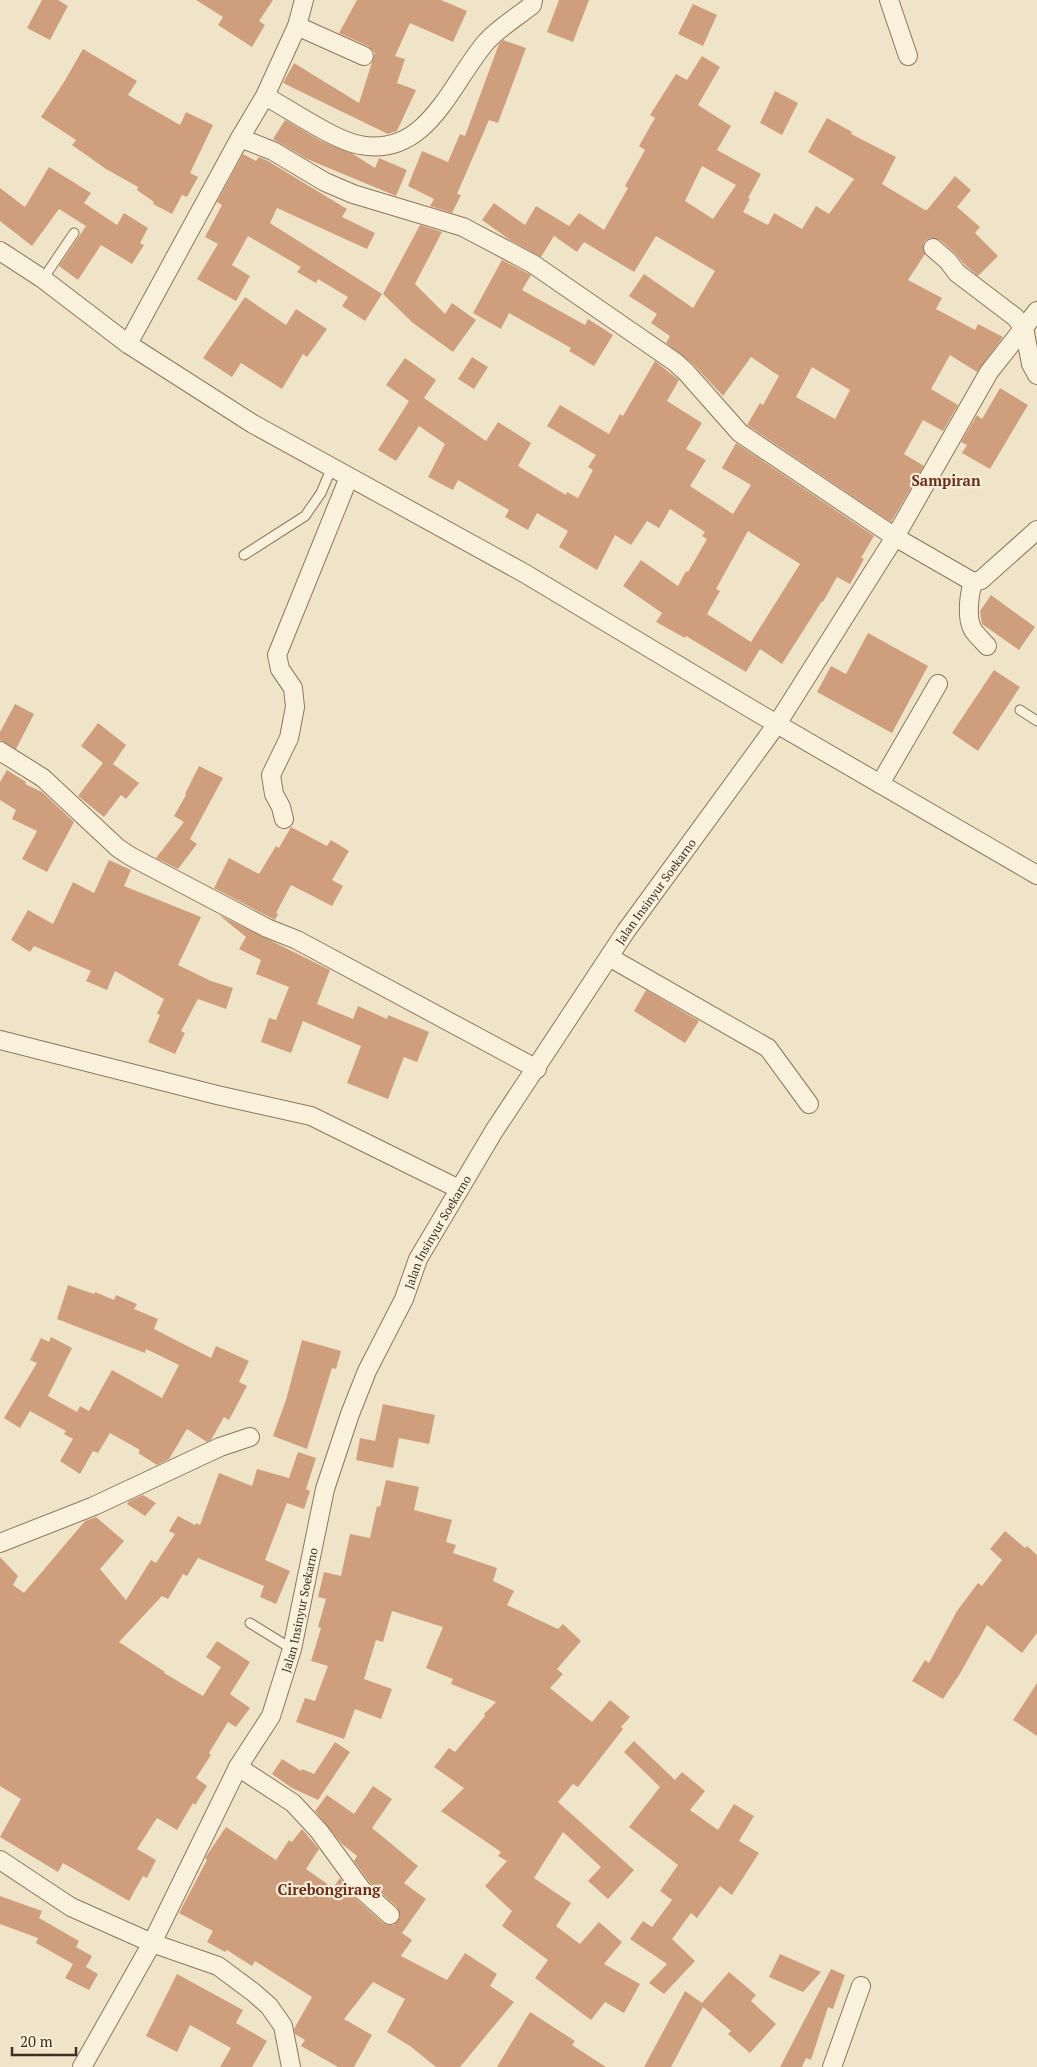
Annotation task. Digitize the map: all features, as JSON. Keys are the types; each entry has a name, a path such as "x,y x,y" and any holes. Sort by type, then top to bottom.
{"street":[{"path":"128,344 240,138 265,96 297,26 304,0"},
{"path":"265,96 338,137 358,145 387,146 402,140 424,127 451,94 486,42 532,5 533,0"},
{"path":"889,0 908,56"},
{"path":"297,26 364,56"},
{"path":"240,138 273,151 325,182 353,194 463,227 533,264 675,362 740,433 894,537 973,582 982,580 1037,530"},
{"path":"933,248 948,261 957,273 1015,317 1024,328 1031,364 1037,375"},
{"path":"0,251 43,279 128,344 253,424 524,573 777,724 1037,875"},
{"name":"Jalan Insinyur Soekarno","path":"82,2067 152,1943 238,1767 271,1716 292,1650 325,1489 350,1414 367,1371 404,1299 418,1259 494,1131 537,1069 609,957 777,724 894,537 989,372 1037,311"},
{"path":"284,819 281,807 274,794 271,775 289,738 295,707 293,688 280,669 277,655 349,477"},
{"path":"973,582 970,589 970,617 973,630 987,646"},
{"path":"880,784 938,684"},
{"path":"0,751 43,778 118,848 130,856 267,928 297,940 537,1069"},
{"path":"609,957 768,1048 809,1104"},
{"path":"0,1040 217,1095 311,1116 459,1189"},
{"path":"0,1544 94,1506 220,1447 250,1437"},
{"path":"238,1767 293,1803 320,1831 362,1890 390,1916"},
{"path":"0,1860 71,1907 152,1943 218,1966 254,1992 269,2006 283,2026 292,2067"},
{"path":"832,2067 861,1986"}],"lane":[{"path":"43,279 74,233"},
{"path":"244,555 305,516 321,493 332,467"},
{"path":"1020,710 1037,721"},
{"path":"250,1623 292,1650"}],"building":[{"path":"42,0 58,0 68,6 50,40 27,28"},
{"path":"196,0 273,0 259,21 265,25 252,47 218,25 223,17"},
{"path":"357,0 441,0 467,11 453,42 410,23 395,56 405,59 397,83 416,90 397,131 388,134 283,83 294,63 359,103 375,53 368,46 339,33"},
{"path":"559,0 589,0 573,42 547,32"},
{"path":"693,4 717,15 703,46 678,34"},
{"path":"503,40 526,48 498,123 489,120 457,194 461,195 452,213 430,206 434,199 408,186 422,151 448,162 460,134 465,136 499,44"},
{"path":"83,49 137,81 128,95 180,125 186,112 213,125 190,173 198,177 187,197 182,195 172,214 153,204 154,202 137,190 138,187 106,169 72,145 76,140 41,117"},
{"path":"702,56 720,67 698,105 731,126 717,150 761,174 743,212 768,225 774,213 802,229 816,206 829,214 854,179 808,152 827,118 852,132 851,134 896,157 882,184 925,210 955,176 971,190 957,207 980,227 975,233 998,256 978,276 940,240 930,238 925,241 923,246 925,254 908,280 942,298 936,309 975,330 978,324 1003,337 977,372 950,355 931,389 958,405 943,431 923,420 904,454 924,466 891,522 747,425 760,403 763,405 779,376 751,357 723,396 693,364 666,343 670,336 651,323 657,314 629,296 644,274 693,308 715,271 656,236 634,272 584,242 577,252 554,236 541,257 510,240 482,220 494,203 525,225 536,206 569,226 579,213 604,230 628,188 625,186 645,150 639,146 655,118 650,115 676,74 687,80","holes":["702,166 736,185 713,219 685,201","812,367 850,390 835,419 796,397"]},
{"path":"775,91 798,103 782,135 760,123"},
{"path":"285,120 321,141 353,154 375,168 379,158 407,170 396,196 307,159 273,139"},
{"path":"243,154 256,161 259,157 268,161 347,209 342,217 375,233 367,249 277,208 270,223 382,294 365,321 342,306 348,297 318,279 316,283 297,272 301,267 248,236 232,265 250,276 236,301 197,279 218,244 205,237 222,205 217,202"},
{"path":"49,167 91,193 84,203 117,225 124,213 148,228 140,243 144,245 132,264 101,245 78,280 59,266 86,226 59,209 32,246 0,221 0,188 25,207"},
{"path":"420,225 442,232 415,284 445,314 452,303 476,320 453,352 413,323 383,294"},
{"path":"502,260 531,275 522,290 585,325 588,319 613,335 594,366 569,351 571,348 509,313 501,329 473,313"},
{"path":"245,297 286,325 296,309 327,329 307,357 303,354 282,389 241,363 232,377 203,358"},
{"path":"472,357 488,367 474,389 458,379"},
{"path":"405,358 436,380 424,398 486,441 498,422 531,443 518,466 566,495 567,492 578,498 593,470 588,467 596,455 547,426 560,405 609,434 620,414 623,416 655,361 679,380 667,401 702,423 686,449 706,460 690,486 733,514 751,485 722,468 736,443 874,536 861,558 864,559 850,584 837,577 823,602 782,664 760,649 746,672 686,636 685,638 656,622 662,613 623,586 641,560 678,586 707,539 702,536 705,532 670,509 659,528 647,521 631,545 615,535 597,570 559,547 568,531 537,513 528,530 505,517 509,510 458,480 453,490 428,477 445,444 419,426 396,461 378,450 409,401 386,385","holes":["748,531 800,564 751,642 707,614 720,591 716,589"]},
{"path":"1000,388 1028,405 990,469 962,453 967,445 961,442 977,415 982,419"},
{"path":"991,595 1035,627 1019,650 982,624 980,611"},
{"path":"868,633 928,666 892,733 817,692 831,666 846,674"},
{"path":"994,670 1020,687 978,751 952,733"},
{"path":"15,704 34,714 16,749 0,740 0,732"},
{"path":"98,723 126,745 113,764 139,783 126,799 121,795 104,817 78,796 103,763 81,746"},
{"path":"199,766 223,778 190,839 197,844 178,869 156,858 184,822 174,816"},
{"path":"7,770 26,782 25,784 42,792 74,822 47,872 22,859 37,831 12,819 16,810 0,800 0,782"},
{"path":"291,827 327,846 331,840 349,851 332,880 343,886 332,906 291,885 276,913 278,914 275,920 214,888 229,858 259,874 276,846 279,848"},
{"path":"109,860 131,870 124,886 201,917 178,965 211,981 233,988 226,1009 198,999 181,1031 185,1033 175,1054 148,1042 160,1015 157,1014 164,999 115,971 107,990 86,981 91,971 34,946 30,952 11,940 28,910 53,924 73,882 94,893"},
{"path":"219,915 330,970 317,1004 353,1019 358,1006 387,1019 388,1015 429,1032 417,1062 404,1057 388,1099 347,1083 361,1046 303,1021 291,1053 261,1042 269,1018 276,1020 289,987 256,974 261,960 239,949 246,937"},
{"path":"646,990 699,1021 685,1043 634,1011"},
{"path":"68,1285 94,1294 95,1292 114,1300 116,1295 137,1304 134,1309 158,1319 154,1329 211,1358 216,1346 249,1361 239,1382 247,1386 229,1420 224,1417 211,1440 207,1442 187,1429 169,1459 157,1465 138,1453 140,1450 110,1433 98,1453 93,1451 80,1474 60,1461 73,1439 64,1434 66,1431 30,1411 20,1428 4,1418 37,1363 30,1360 41,1338 49,1342 51,1337 72,1348 48,1396 77,1412 80,1406 89,1411 112,1370 162,1398 179,1365 146,1349 145,1353 57,1319"},
{"path":"302,1340 341,1351 336,1369 332,1368 307,1449 273,1436 286,1400"},
{"path":"383,1404 435,1415 429,1444 399,1438 393,1468 356,1460 360,1438 375,1441"},
{"path":"298,1452 316,1458 306,1489 310,1491 304,1509 287,1503 265,1560 290,1571 276,1604 260,1597 264,1586 198,1558 187,1576 183,1574 168,1599 162,1596 119,1642 164,1673 203,1696 221,1667 206,1657 217,1641 250,1662 230,1694 250,1708 236,1727 228,1722 209,1753 211,1755 196,1778 207,1786 195,1805 193,1803 177,1830 157,1818 137,1849 156,1860 147,1878 143,1876 129,1901 63,1863 58,1872 0,1837 21,1799 0,1786 0,1557 18,1576 13,1585 24,1593 85,1521 96,1517 124,1541 100,1569 126,1600 151,1560 156,1563 175,1534 169,1531 178,1516 195,1525 196,1523 200,1525 219,1473 252,1486 257,1469 289,1478"},
{"path":"386,1480 419,1487 414,1510 452,1520 446,1542 456,1545 453,1553 497,1568 493,1581 514,1591 507,1605 558,1629 563,1624 581,1641 557,1669 563,1674 550,1688 592,1722 610,1700 630,1717 621,1727 623,1729 578,1787 573,1784 558,1802 634,1870 608,1899 588,1881 601,1867 563,1832 534,1878 571,1903 556,1926 580,1944 599,1922 622,1942 604,1964 640,1984 624,2013 605,2002 591,2020 535,1978 548,1960 502,1926 512,1911 485,1886 507,1861 498,1856 501,1852 441,1811 464,1788 434,1767 449,1748 455,1752 485,1716 484,1714 496,1702 451,1684 453,1679 426,1668 443,1627 392,1611 383,1642 376,1640 364,1679 392,1689 381,1719 355,1709 344,1739 296,1722 305,1698 315,1701 328,1666 311,1661 321,1628 318,1627 326,1599 318,1597 324,1572 341,1576 350,1534 370,1538 377,1506 380,1507"},
{"path":"143,1495 156,1503 145,1516 127,1504 129,1501"},
{"path":"1005,1531 1025,1548 1027,1546 1037,1555 1037,1633 1022,1653 987,1625 961,1672 943,1699 912,1681 925,1660 929,1663 957,1611 978,1583 982,1586 1002,1560 990,1549"},
{"path":"1037,1683 1037,1736 1013,1720"},
{"path":"634,1741 675,1780 682,1772 705,1791 690,1810 718,1830 734,1804 754,1816 739,1841 759,1853 732,1895 720,1886 697,1918 691,1913 672,1939 695,1961 664,1994 649,1983 667,1964 630,1939 643,1921 652,1927 672,1900 660,1891 678,1865 629,1827 660,1787 624,1752"},
{"path":"335,1742 350,1752 318,1800 292,1788 272,1774 282,1759 301,1771 302,1769 314,1774"},
{"path":"373,1786 392,1799 372,1828 418,1866 404,1883 426,1899 402,1933 412,1940 401,1956 447,1980 465,1953 497,1974 490,1986 514,2002 460,2067 436,2067 410,2046 387,2032 405,1999 373,1982 344,2019 372,2035 354,2067 338,2067 301,2046 305,2040 295,2034 294,2029 312,1997 255,1961 252,1966 227,1950 225,1952 207,1942 213,1931 179,1913 207,1860 205,1858 226,1827 276,1860 289,1840 292,1842 302,1829 319,1849 306,1869 333,1888 340,1878 355,1898 383,1923 394,1925 400,1917 397,1907 370,1883 354,1861 357,1856 342,1844 315,1811 327,1795 354,1814"},
{"path":"0,1896 42,1911 39,1918 79,1941 76,1947 92,1956 86,1967 98,1974 89,1990 65,1978 73,1964 36,1943 38,1938 0,1924"},
{"path":"780,1954 821,1972 803,1992 769,1977"},
{"path":"831,1969 845,1975 833,2009 828,2007 811,2060 806,2058 802,2067 780,2067"},
{"path":"729,1972 756,1995 751,2001 776,2024 750,2053 728,2034 731,2031 703,2007 671,2067 644,2067 685,1991 702,2003"},
{"path":"177,1974 243,2010 236,2023 267,2041 252,2067 220,2067 231,2048 190,2025 177,2052 146,2036"},
{"path":"530,2012 575,2041 572,2045 606,2067 497,2067"}],"district":[{"name":"Sampiran","path":"946,480"},
{"name":"Cirebongirang","path":"329,1889"}]}
